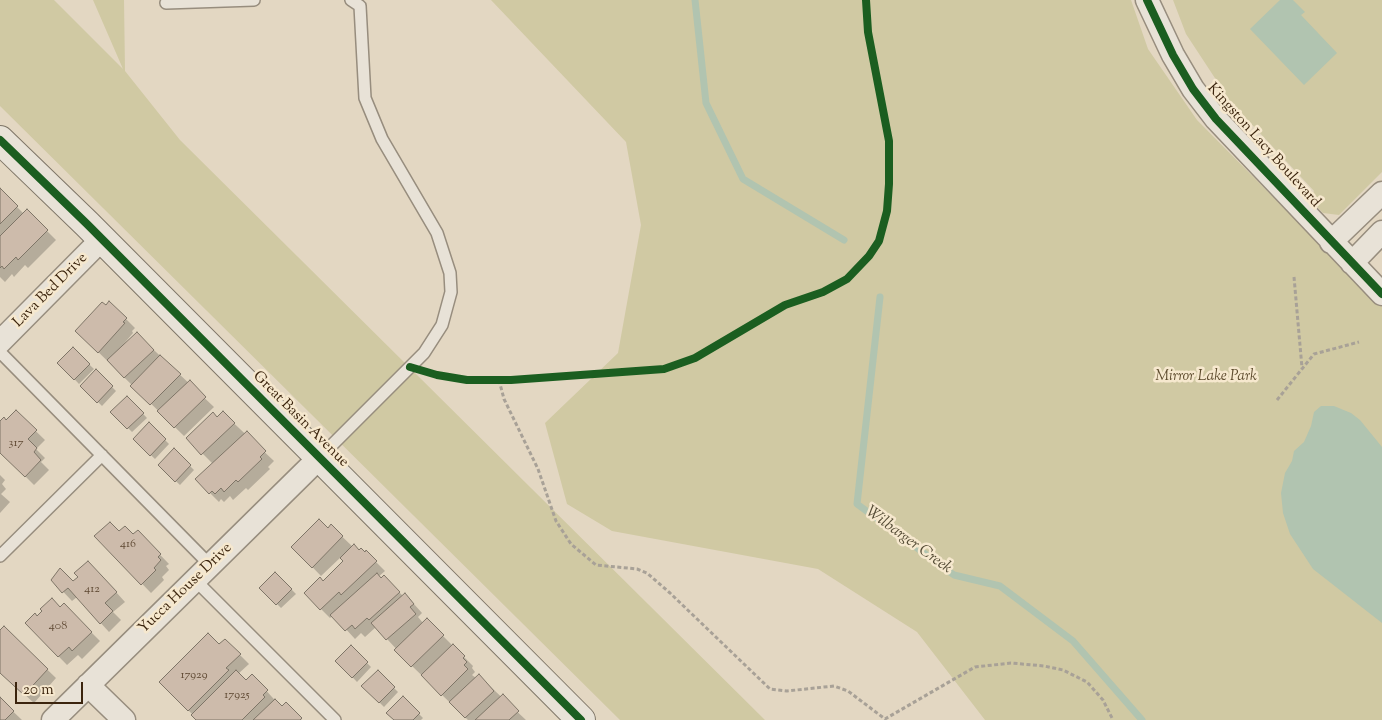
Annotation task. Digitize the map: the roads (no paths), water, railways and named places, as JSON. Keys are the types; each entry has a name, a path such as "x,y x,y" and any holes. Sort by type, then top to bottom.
{"street":[{"name":"Kingston Lacy Boulevard","path":"1148,0 1173,55 1193,89 1245,152 1382,294"},
{"name":"Great Basin Avenue","path":"0,140 102,239 581,720"},
{"path":"1332,242 1382,192"},
{"path":"1352,262 1382,232"},
{"name":"Lava Bed Drive","path":"0,342 102,239"},
{"name":"Yucca House Drive","path":"53,720 319,458"},
{"path":"88,685 124,720"}],"lane":[{"path":"166,4 254,0"},
{"path":"319,458 424,353 442,325 451,292 450,273 446,255 429,217 382,139 365,98 360,6 351,0"},
{"path":"0,352 102,455 202,573 335,720"},
{"path":"0,556 102,455"}],"waterway":[{"name":"Wilbarger Creek","path":"695,0 706,103 743,179 844,240"},
{"name":"Wilbarger Creek","path":"880,297 857,504 954,575 1000,586 1073,641 1142,720"}],"park label":[{"name":"Mirror Lake Park","path":"1206,377"}]}
